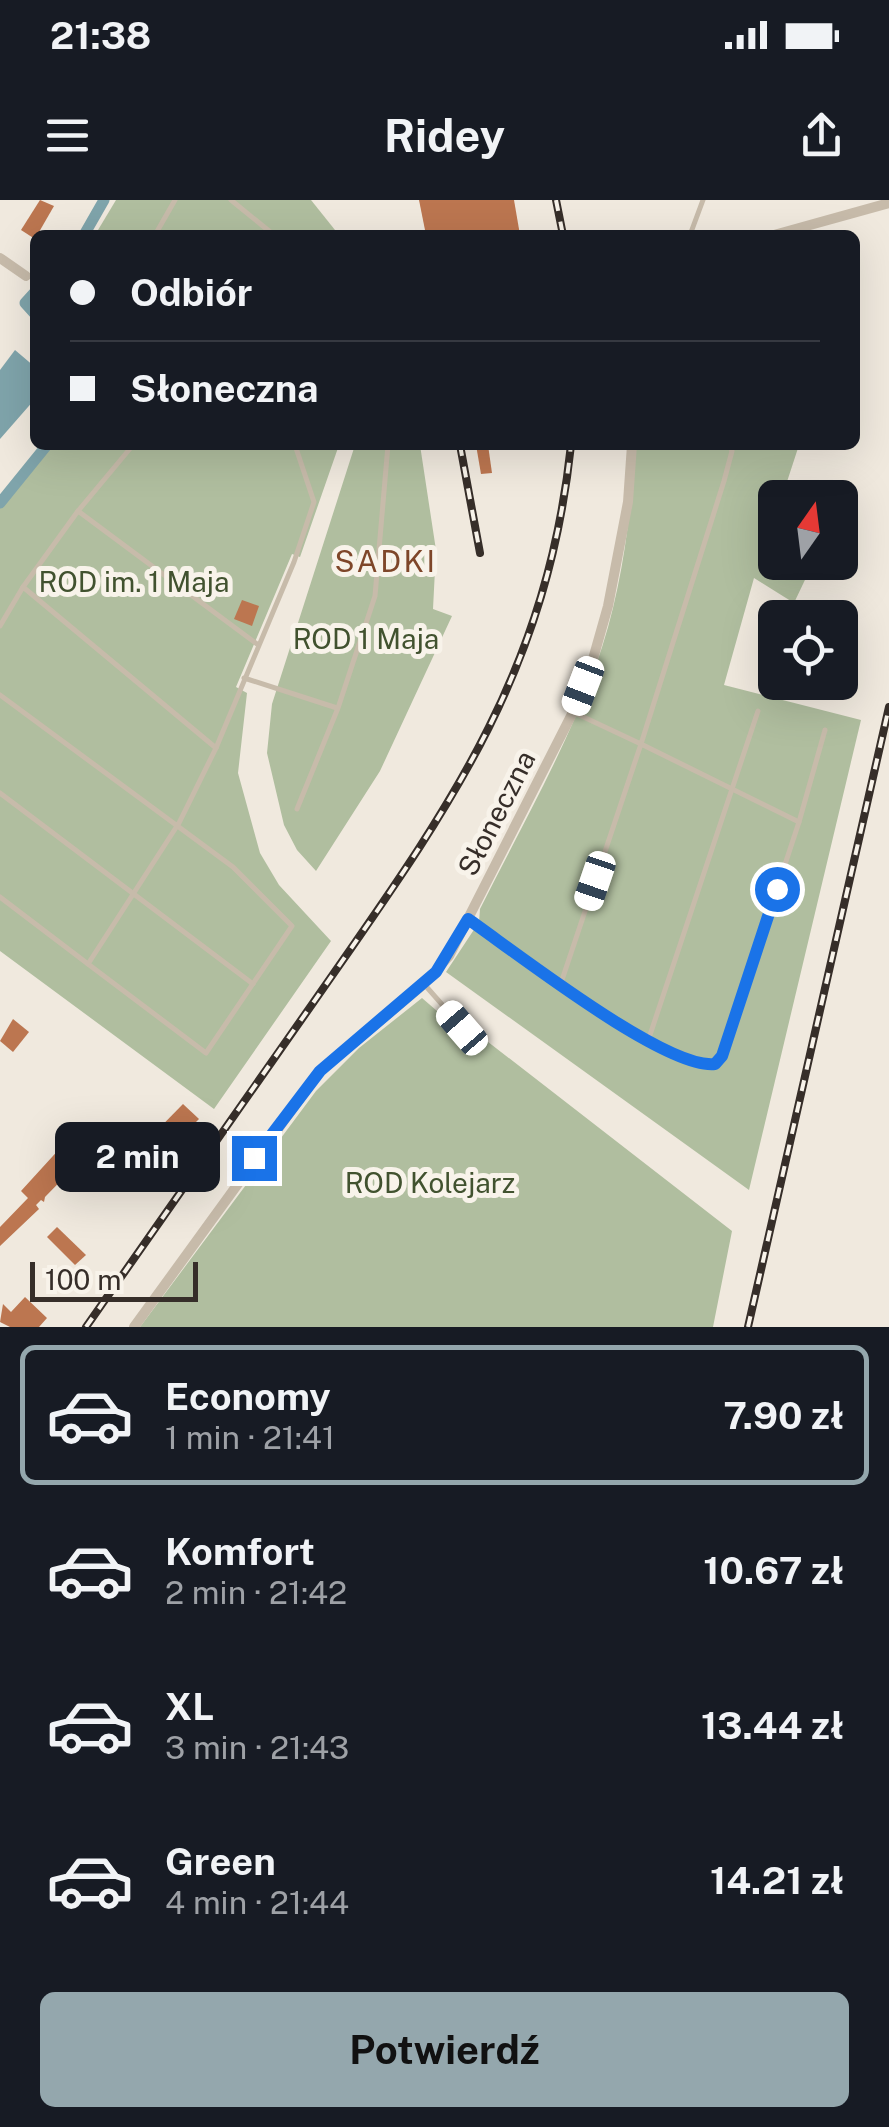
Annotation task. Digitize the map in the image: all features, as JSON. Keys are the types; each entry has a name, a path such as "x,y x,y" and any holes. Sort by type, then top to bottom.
{"street":[{"path":"792,230 889,203"},
{"path":"0,258 30,280"},
{"name":"Słoneczna","path":"134,1327 320,1071 424,984 449,956 573,712 608,606 628,502 632,450"}],"lane":[{"path":"157,230 175,200"},
{"path":"231,200 268,230"},
{"path":"692,230 703,200"},
{"path":"0,626 78,511 129,450"},
{"path":"88,964 177,826 216,748 294,562 314,502 298,450"},
{"path":"297,809 338,708 374,596 388,450"},
{"path":"561,983 724,481 729,450"},
{"path":"78,511 258,645"},
{"path":"23,588 216,748"},
{"path":"244,678 338,708"},
{"path":"0,695 234,868 292,926 206,1052 0,897"},
{"path":"648,1041 758,711"},
{"path":"573,712 799,822"},
{"path":"468,919 648,1041 705,1065 715,1064 722,1056 825,730"},
{"path":"0,793 253,984"},
{"path":"424,984 468,1034"}],"green space":[{"path":"116,200 311,200 335,230 98,230"},
{"name":"ROD im. 1 Maja","path":"45,450 337,450 300,557 292,554 236,687 247,693 238,773 260,853 279,885 331,941 214,1109 0,951 0,507"},
{"name":"ROD 1 Maja","path":"353,450 421,450 436,550 433,609 452,616 380,771 316,871 297,850 284,825 267,753 272,704"},
{"path":"635,450 797,450 788,480 758,480 758,580 805,580 795,600 789,600 754,578 724,685 758,694 758,700 783,700 861,720 749,1190 446,972 479,922 480,909 584,696 612,612 623,557"},
{"name":"ROD Kolejarz","path":"422,998 459,1030 465,1024 732,1231 713,1327 140,1327 316,1091 359,1048"}],"water":[{"path":"15,350 30,363 30,405 0,439 0,370"}],"building":[{"path":"40,200 54,206 40,230 30,230 30,236 21,230"},
{"path":"419,200 514,200 519,230 425,230"},
{"path":"477,450 489,450 492,473 481,474"},
{"path":"242,600 259,606 252,626 234,619"},
{"path":"13,1019 29,1032 13,1052 0,1041"},
{"path":"183,1104 199,1119 148,1170 133,1155"},
{"path":"73,1134 91,1150 0,1246 0,1227 28,1198 21,1191"},
{"path":"57,1227 86,1255 75,1265 47,1237"},
{"path":"25,1297 47,1318 39,1327 10,1327 0,1322 3,1304 11,1312"}],"waterway":[{"path":"87,230 104,200"},
{"path":"30,298 25,303 30,308"},
{"path":"0,503 43,450"}],"railway":[{"path":"556,200 562,230"},
{"path":"461,450 480,553"},
{"path":"86,1327 405,870 481,742 513,676 538,605 558,529 570,450"},
{"path":"748,1327 889,707"}],"district":[{"name":"SADKI","path":"386,561"}],"route":[{"path":"254,1158 320,1071 436,972 468,919 648,1041 705,1065 715,1064 722,1056 777,889"}]}
